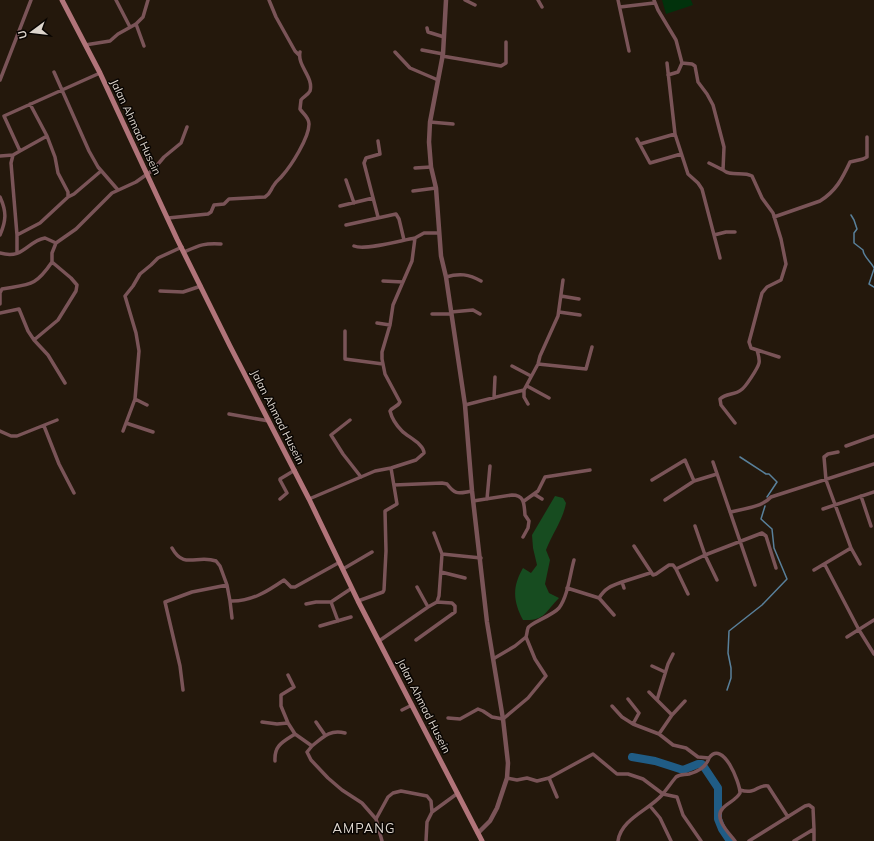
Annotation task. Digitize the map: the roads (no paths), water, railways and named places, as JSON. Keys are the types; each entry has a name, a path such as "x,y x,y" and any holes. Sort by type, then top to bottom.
{"main road":[{"name":"Jalan Ahmad Husein","path":"62,0 100,73 183,250 234,353 295,470 358,601 482,841"}],"street":[{"path":"0,80 31,0"},
{"path":"116,0 130,27"},
{"path":"85,45 110,41 118,34 136,24 143,17 148,0"},
{"path":"168,218 208,214 211,212 214,205 224,204 229,199 265,197 269,194 275,183 287,170 298,154 309,127 308,119 300,110 300,106 302,98 310,91 310,80 300,62 300,54 298,55 295,51 276,17 269,0"},
{"path":"446,0 442,55 430,122 429,142 431,166 436,188 441,256 446,277 465,406 473,501 487,622 503,719 508,763 507,778 497,808 490,821 478,833"},
{"path":"465,0 476,5"},
{"path":"538,0 542,7"},
{"path":"618,0 629,51"},
{"path":"620,8 654,1 676,40 682,63 678,72 668,75"},
{"path":"136,24 144,46"},
{"path":"427,28 428,32 444,37"},
{"path":"422,50 501,66 506,63 506,42"},
{"path":"395,52 410,68 438,80"},
{"path":"667,63 675,134 690,176 702,189 720,258"},
{"path":"682,63 692,64 695,66 698,82 713,105 724,147 723,170"},
{"path":"54,72 89,151 101,171 118,190"},
{"path":"20,151 2,117 100,73"},
{"path":"30,104 47,136 55,157 58,173 68,192 68,197"},
{"path":"430,122 453,124"},
{"path":"0,304 0,293 2,289 31,284 39,278 52,262 52,253 56,243 76,229 112,194 148,175 164,157 181,143 187,127"},
{"path":"640,144 675,134"},
{"path":"0,155 13,155 47,136"},
{"path":"774,217 825,198 840,183 850,162 864,160 867,156 867,137"},
{"path":"637,139 650,163 681,154"},
{"path":"378,141 380,154 366,158 364,163 378,217"},
{"path":"13,155 11,163 18,234 17,253"},
{"path":"709,164 730,174 748,174 752,176 762,198 774,217 781,239 786,264 781,280 767,287 762,293 749,342 751,348 779,357"},
{"path":"414,168 431,166"},
{"path":"18,234 40,223 68,197 74,194 101,171"},
{"path":"346,180 354,203"},
{"path":"413,191 436,188"},
{"path":"0,197 5,210 5,222 0,235"},
{"path":"340,206 373,198"},
{"path":"346,225 393,214 397,215 404,240"},
{"path":"714,235 726,232 735,232"},
{"path":"354,246 358,248 415,238 424,233 439,233"},
{"path":"0,253 17,253 24,251 41,238 45,238 56,243"},
{"path":"309,499 375,471 391,468 416,460 424,452 421,446 402,432 391,416 390,410 400,404 400,401 386,378 382,352 390,325 393,306 412,261 415,238"},
{"path":"123,431 135,399 139,351 136,333 125,296 140,274 158,258 196,246 221,244"},
{"path":"34,340 58,320 76,291 76,285 74,282 52,262"},
{"path":"446,277 456,274 464,274 481,281"},
{"path":"528,404 524,397 524,390 538,364 559,312 563,280"},
{"path":"383,281 403,282"},
{"path":"160,291 183,292 201,286"},
{"path":"561,296 579,298"},
{"path":"0,313 19,309 28,331 48,355 65,383"},
{"path":"432,314 473,310 480,314"},
{"path":"559,312 580,315"},
{"path":"377,323 390,325"},
{"path":"345,331 345,360 383,364"},
{"path":"538,364 586,369 592,347"},
{"path":"735,423 721,404 720,399 725,395 740,391 744,388 759,364 757,350"},
{"path":"512,366 531,376"},
{"path":"494,398 495,377"},
{"path":"527,386 548,398"},
{"path":"465,406 524,390"},
{"path":"135,399 148,405"},
{"path":"229,414 270,422"},
{"path":"0,431 14,436 57,420"},
{"path":"350,420 330,435 360,477"},
{"path":"126,423 153,432"},
{"path":"44,426 59,464 74,493"},
{"path":"846,446 874,436"},
{"path":"838,452 828,454 824,457 826,480 851,548 860,564"},
{"path":"652,480 685,460 694,481"},
{"path":"713,462 755,585"},
{"path":"730,512 767,502 771,497 874,464"},
{"path":"487,499 490,466"},
{"path":"358,601 383,592 384,590 386,551 384,513 386,509 397,504 391,468"},
{"path":"280,499 287,493 280,478 295,470"},
{"path":"524,501 538,491 545,477 590,470"},
{"path":"664,500 694,481 717,474"},
{"path":"394,485 442,483 448,484 452,491 456,493 472,491"},
{"path":"823,509 874,492"},
{"path":"534,494 542,499"},
{"path":"473,501 517,495 524,501 524,514 529,519 529,524 523,537"},
{"path":"861,496 871,526"},
{"path":"869,520 874,518"},
{"path":"696,526 705,555 716,580"},
{"path":"434,533 442,554 439,596 437,602"},
{"path":"676,569 705,555 762,533 765,534 776,568"},
{"path":"634,546 650,573"},
{"path":"172,548 176,555 182,560 216,560 220,566 227,585 232,618"},
{"path":"814,570 851,548"},
{"path":"343,569 372,552"},
{"path":"442,554 480,558"},
{"path":"493,659 515,646 526,637 529,626 545,618 558,608 567,588 574,560"},
{"path":"230,601 241,601 252,598 268,591 284,580 291,588 340,562"},
{"path":"825,564 859,630 873,651"},
{"path":"599,598 609,586 650,573 653,575 656,574 669,565 673,565 676,569 688,594"},
{"path":"441,572 466,578"},
{"path":"622,582 624,588"},
{"path":"183,690 180,666 165,602 192,592 227,585"},
{"path":"417,587 428,607"},
{"path":"306,604 331,602 352,588"},
{"path":"567,588 599,598 614,615"},
{"path":"331,602 338,621"},
{"path":"379,641 437,602 452,603 455,606 455,612 416,640"},
{"path":"320,626 351,617"},
{"path":"847,637 874,620"},
{"path":"503,719 528,698 546,676 535,659 526,637"},
{"path":"657,700 673,654"},
{"path":"652,666 666,672"},
{"path":"288,675 294,687 281,695 281,704 288,723 296,734 312,746"},
{"path":"649,692 672,715"},
{"path":"628,699 639,713 633,724"},
{"path":"659,734 672,715 685,701"},
{"path":"402,710 412,705"},
{"path":"612,706 622,717 633,724 659,734 673,745 686,748 698,757 709,758"},
{"path":"448,718 460,720 478,710 483,711 492,717 503,719"},
{"path":"262,722 277,724 288,723"},
{"path":"316,722 325,736"},
{"path":"345,733 337,731 325,736 312,746 307,752 308,755 315,765 335,785 362,803 376,819 382,841"},
{"path":"275,761 276,748 296,734"},
{"path":"618,841 619,834 624,827 663,794 678,775 688,774 702,768 713,754 717,753 724,757 740,790 739,796 720,812 721,822 724,828 735,841"},
{"path":"507,778 517,780 527,778 537,781 550,778 593,754 612,771 643,779 663,794 676,796 679,799 683,815 702,841"},
{"path":"550,778 558,797"},
{"path":"740,790 752,792 764,786 768,786 788,817"},
{"path":"376,819 388,797 398,791 427,796 431,801 432,812"},
{"path":"426,841 427,822 432,812 458,794"},
{"path":"650,806 660,818 671,841"},
{"path":"749,841 805,806 811,806 813,808 814,841"},
{"path":"794,841 814,829"}],"waterway":[{"path":"851,215 857,229 854,233 854,243 863,250 864,254 874,268"},
{"path":"874,269 869,284 874,287"},
{"path":"740,457 766,474 769,474 777,482 767,497"},
{"path":"727,690 731,678 728,653 729,631 762,605 787,579 774,548 772,529 761,519 765,506"},
{"path":"632,757 655,761 683,770 698,764 702,764 718,788 718,819 722,829 730,841"}],"district":[{"name":"AMPANG","path":"364,828"}]}
